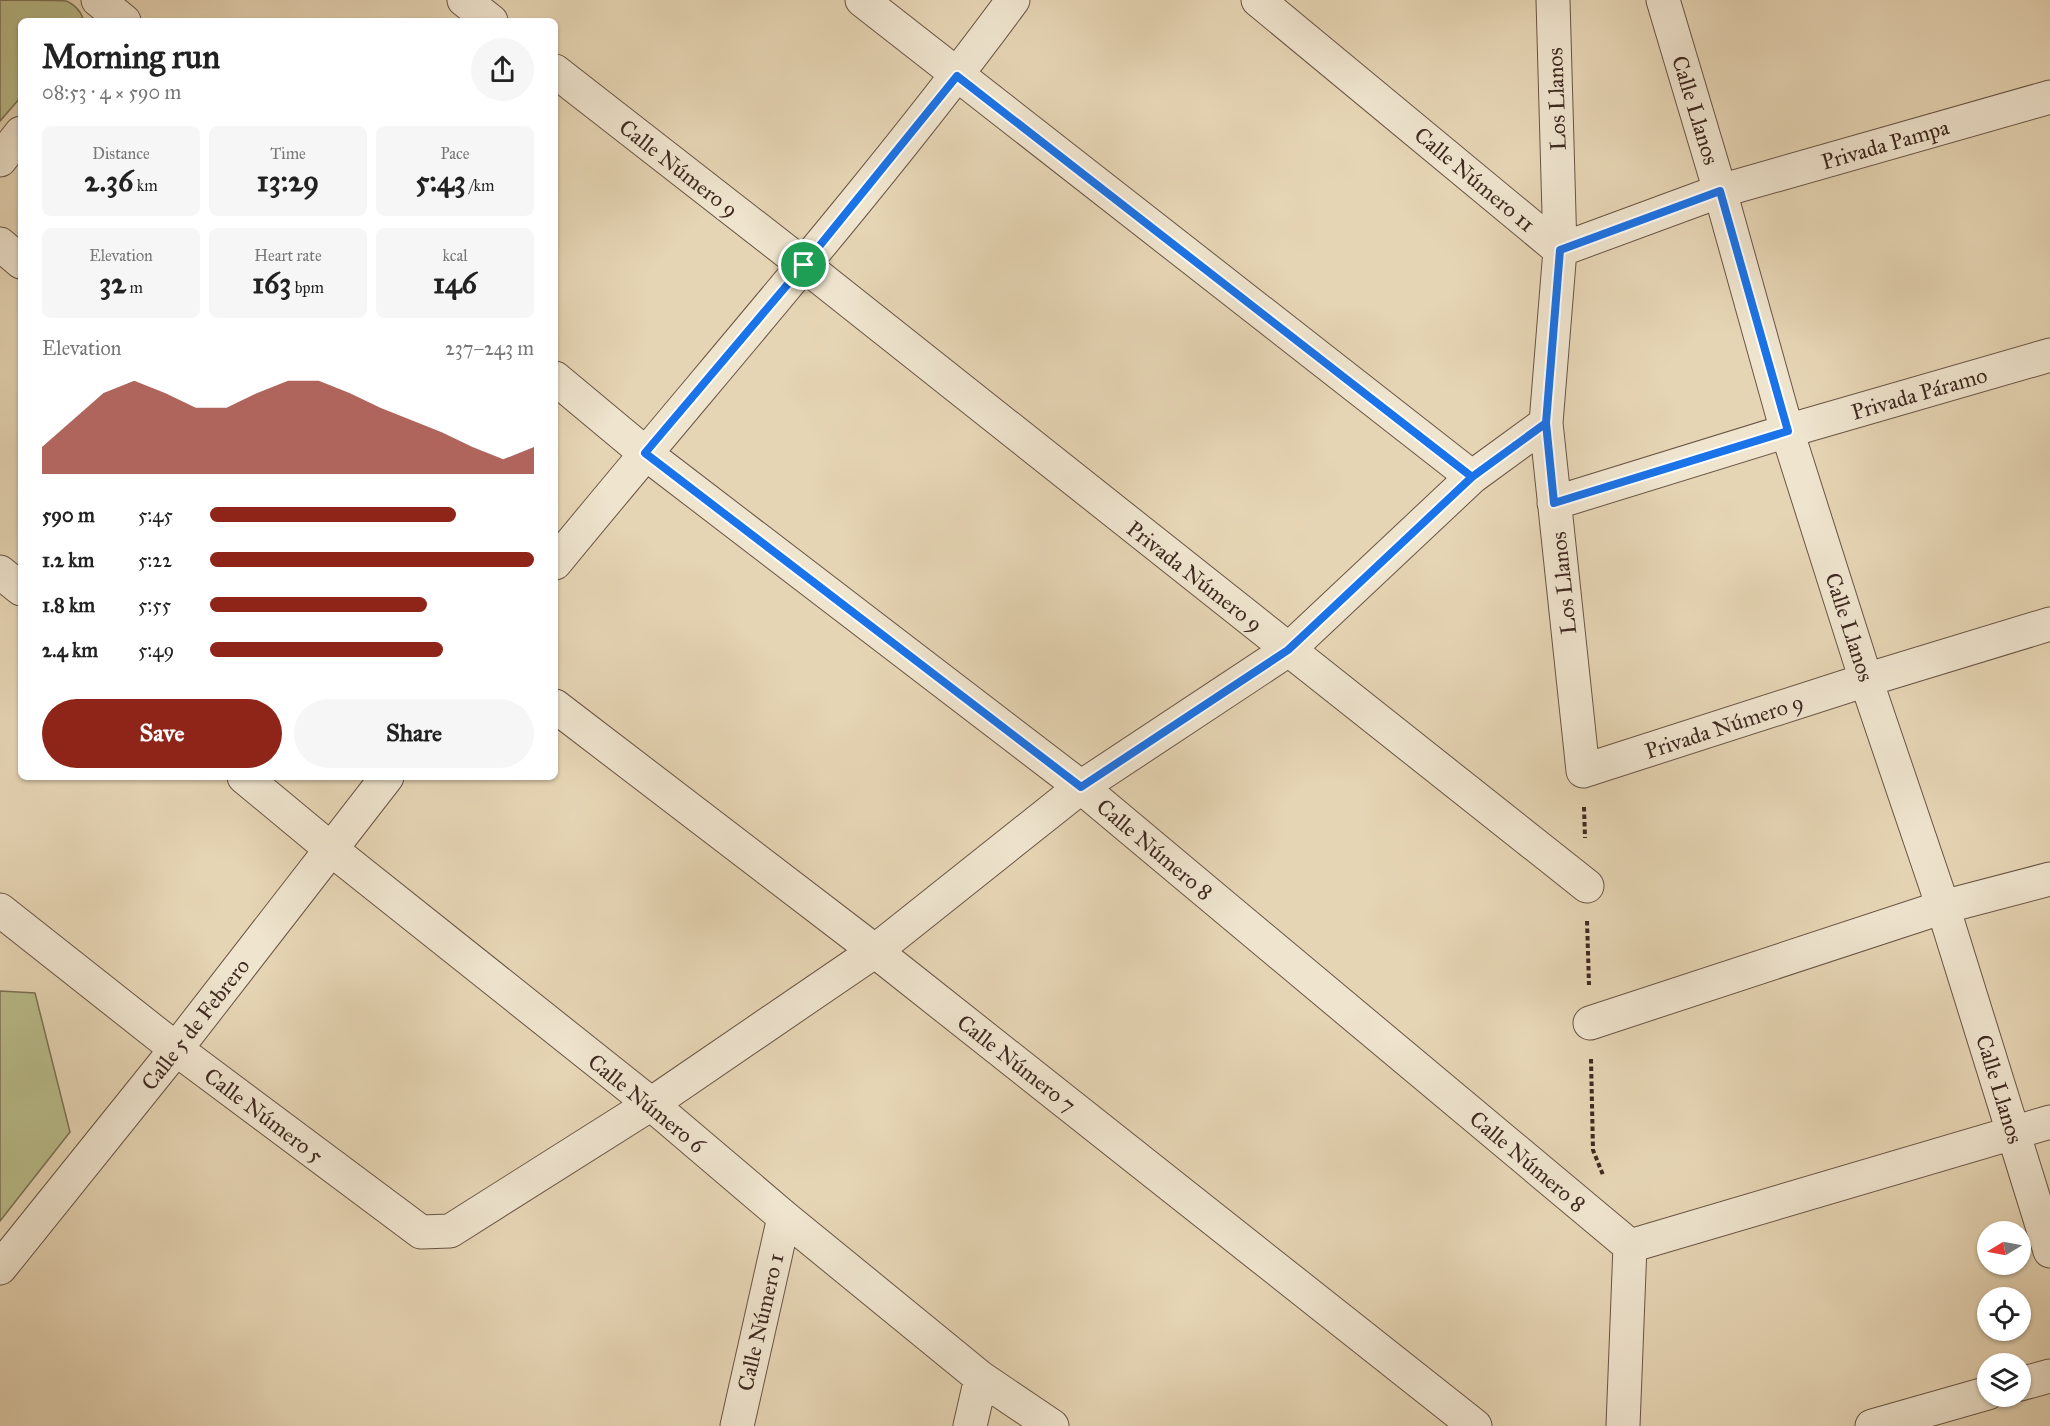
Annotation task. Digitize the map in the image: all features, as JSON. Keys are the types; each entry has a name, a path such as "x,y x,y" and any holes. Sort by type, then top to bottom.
{"street":[{"path":"465,0 487,18"},
{"path":"862,0 1472,477"},
{"path":"558,560 645,453 804,265 957,76 1013,0"},
{"name":"Calle Número 11","path":"1258,0 1560,250"},
{"name":"Los Llanos","path":"1553,0 1560,250 1546,423 1583,771"},
{"name":"Calle Llanos","path":"1663,0 1788,431 1866,680 1943,907 2050,1251"},
{"name":"Calle Número 9","path":"558,73 804,265"},
{"name":"Privada Pampa","path":"1720,191 2050,97"},
{"path":"0,160 18,137"},
{"path":"1560,250 1720,191"},
{"path":"0,244 18,259"},
{"name":"Privada Número 9","path":"804,265 1587,886"},
{"name":"Privada Páramo","path":"1554,503 1788,431 2050,355"},
{"name":"Calle Número 8","path":"558,380 645,453 1081,787 1630,1246"},
{"path":"651,1104 875,951 1081,787 1288,650 1472,477 1546,423"},
{"path":"0,572 18,587"},
{"name":"Privada Número 9","path":"1583,771 1866,680 2050,624"},
{"name":"Calle Número 7","path":"558,708 875,951 1475,1426"},
{"name":"Calle Número 6","path":"248,780 651,1104 784,1217 981,1378 1052,1426"},
{"name":"Calle 5 de Febrero","path":"0,1268 176,1049 385,780"},
{"path":"1590,1023 1943,907 2050,879"},
{"name":"Calle Número 5","path":"0,910 176,1049 421,1232 450,1231 651,1104"},
{"path":"1623,1426 1630,1246 2050,1122"},
{"name":"Calle Número 1","path":"737,1426 784,1217"},
{"path":"2031,1381 2050,1376"},
{"path":"970,1426 981,1378"},
{"path":"1872,1426 1977,1396"}],"green space":[{"path":"0,0 66,1 72,4 78,9 82,18 18,18 18,100 0,121"},
{"path":"0,991 35,993 70,1132 0,1221"}],"route":[{"path":"804,265 645,453 1081,787 1288,650 1472,477 1546,423 1554,503 1788,431 1720,191 1560,250 1546,423 1509,450 1472,477 957,76 804,265"}]}
